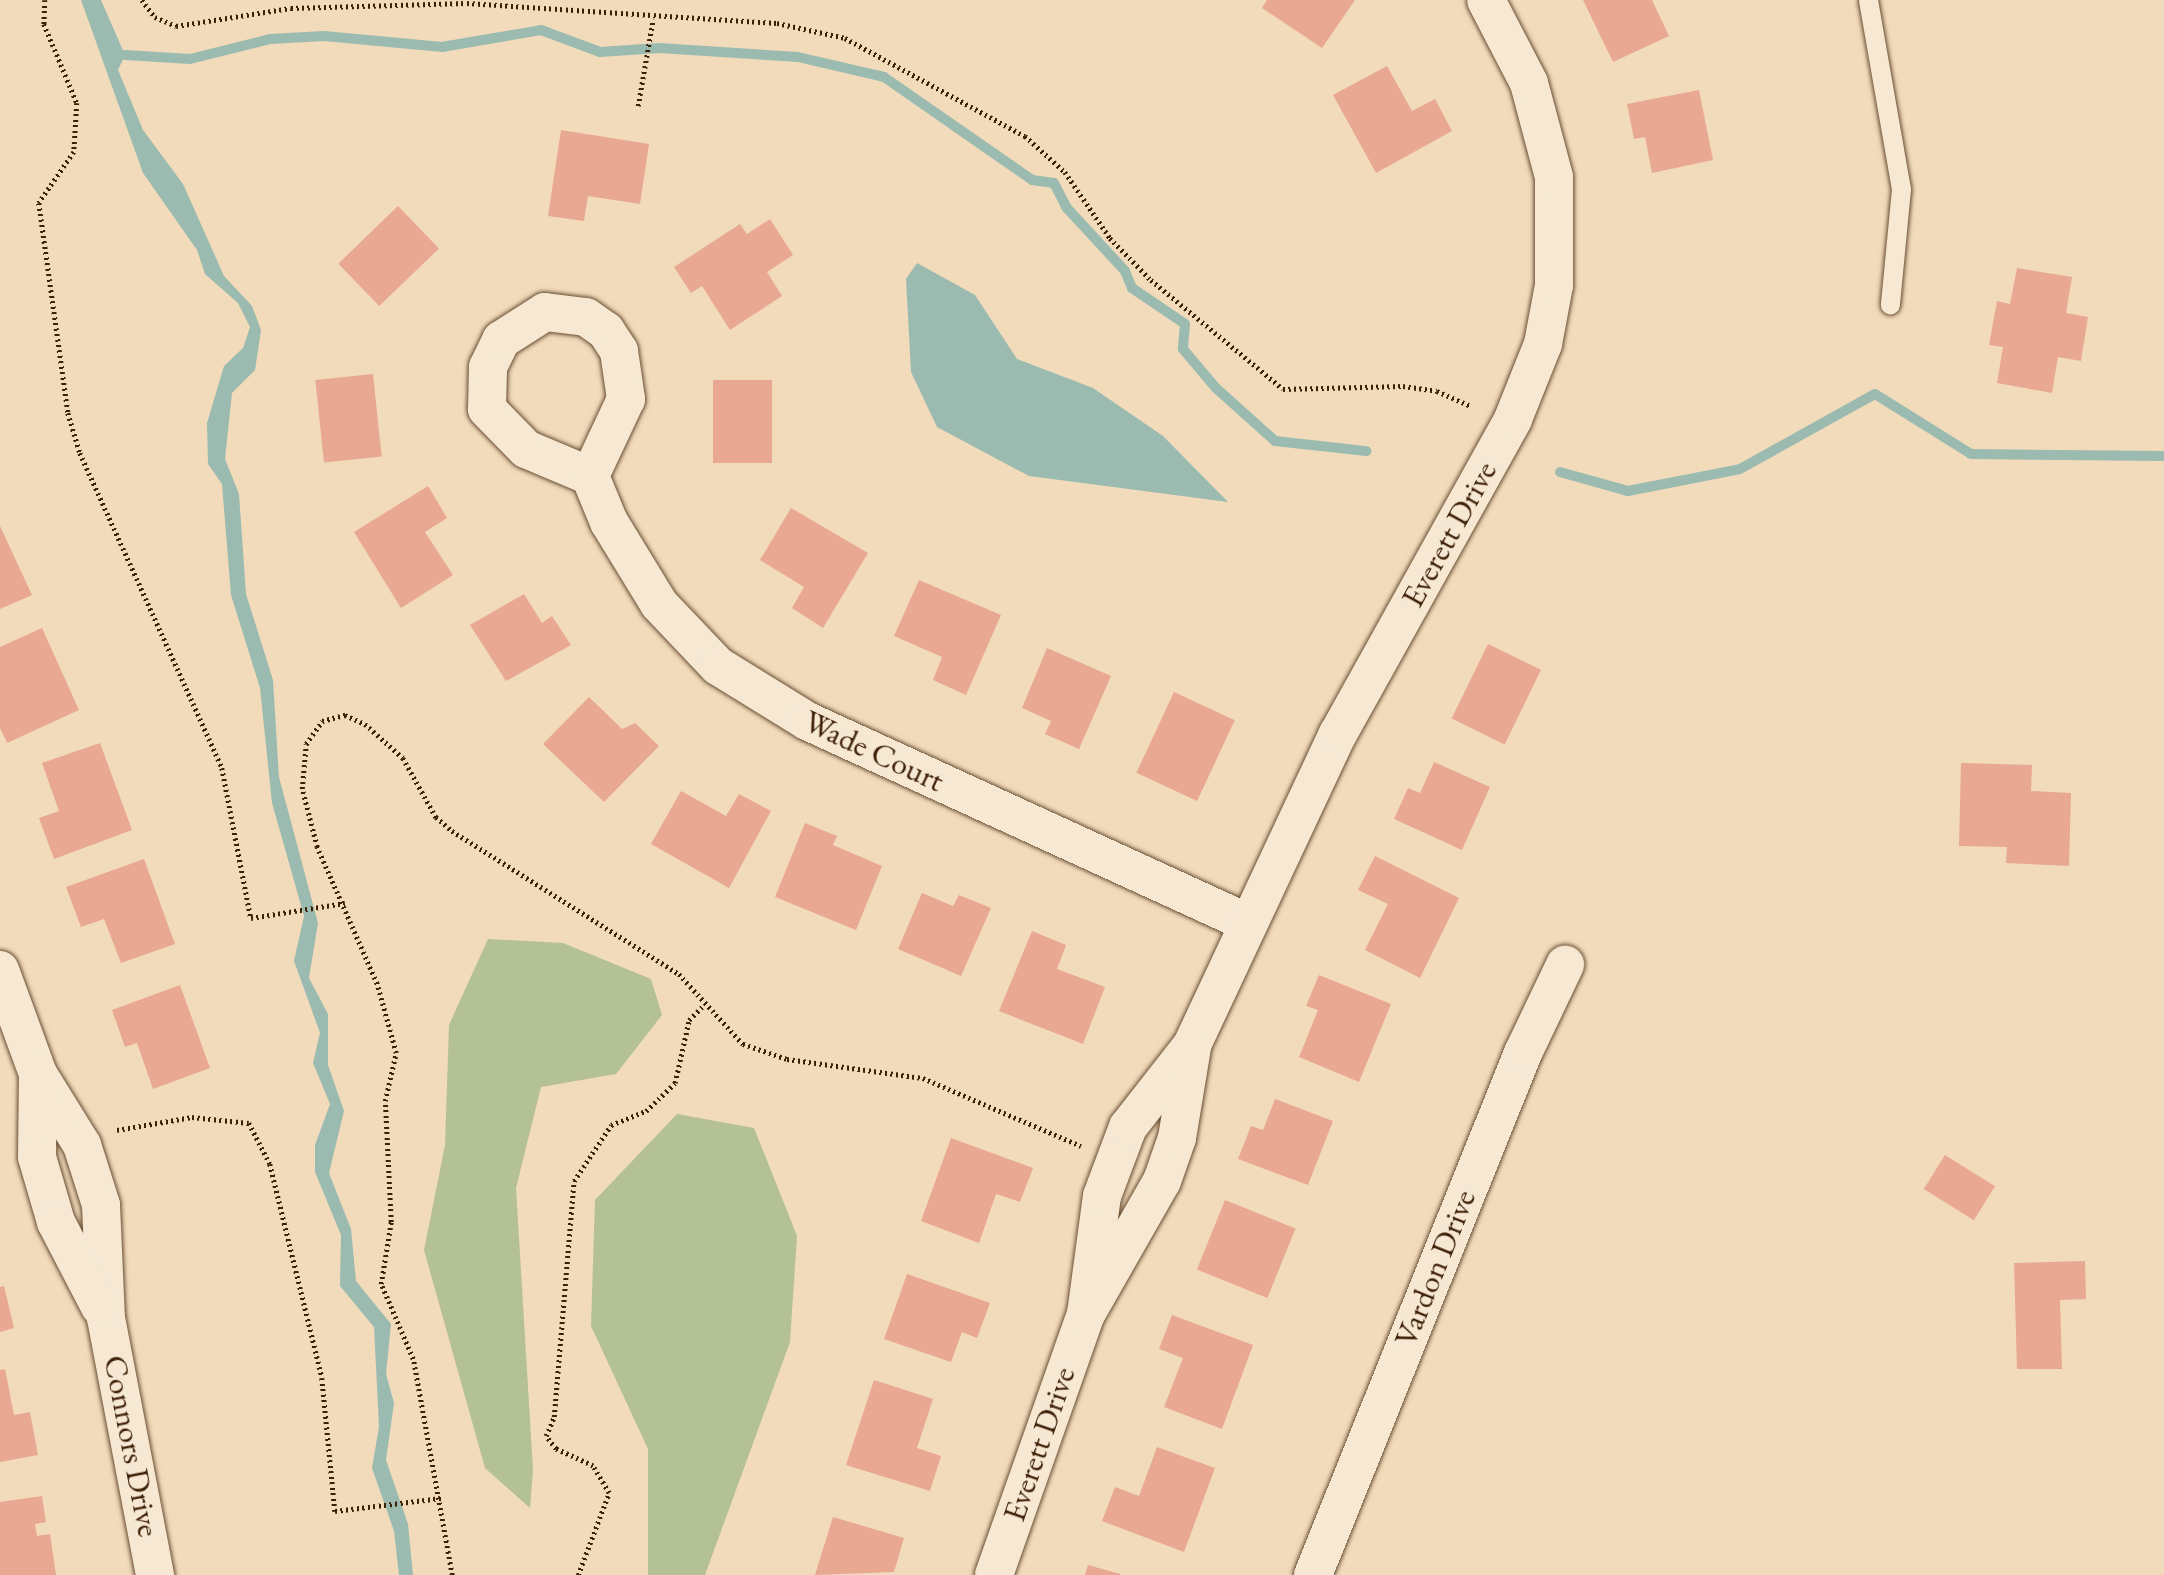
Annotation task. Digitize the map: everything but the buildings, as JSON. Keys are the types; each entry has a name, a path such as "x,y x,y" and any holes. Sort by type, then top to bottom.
{"street":[{"name":"Everett Drive","path":"1086,1314 1102,1196 1128,1127 1192,1045 1247,922 1338,734 1513,419 1542,344 1554,285 1554,177 1529,83 1486,0"},
{"name":"Wade Court","path":"590,476 619,541 659,604 718,666 759,694 1247,922"},
{"name":"Vardon Drive","path":"1314,1575 1523,1053 1565,965"},
{"name":"Connors Drive","path":"0,970 38,1074 82,1145 101,1205 106,1318 155,1575"},
{"name":"Everett Drive","path":"994,1575 1086,1314 1162,1181 1177,1138 1192,1045"}],"lane":[{"path":"1868,0 1901,189 1890,304"}],"path":[{"path":"45,0 44,24 77,103 74,152 39,204 68,413 120,547 222,768 251,918 278,918 345,903"},
{"path":"142,0 155,17 176,26 291,8 453,3 653,19 777,23 845,38 944,88 1025,136 1065,172 1110,238 1151,280 1283,389 1403,386 1437,391 1471,406"},
{"path":"638,106 648,62 653,19"},
{"path":"452,1575 441,1498 407,1339 381,1284 391,1222 385,1101 396,1053 345,903 317,847 302,789 310,732 331,716 365,724 388,742 452,831 623,933 679,974 704,1005 743,1044 787,1059 923,1077 1114,1160"},
{"path":"578,1575 609,1493 593,1466 556,1449 546,1436 554,1417 574,1181 611,1125 653,1107 675,1083 689,1020 704,1005"},
{"path":"116,1130 220,1116 248,1123 258,1133 322,1378 330,1486 335,1511 441,1498"}],"green space":[{"path":"488,939 563,943 651,979 662,1015 616,1074 541,1087 516,1188 533,1470 530,1508 485,1468 424,1250 445,1145 449,1025"},
{"path":"677,1114 754,1128 797,1236 790,1342 705,1575 648,1575 648,1449 591,1326 595,1200"}],"water":[{"path":"81,0 101,0 125,55 118,70 143,130 183,184 224,276 252,306 261,330 255,370 232,393 225,459 239,494 246,594 273,680 279,777 318,923 309,978 328,1014 328,1065 344,1111 329,1173 351,1229 356,1281 391,1324 386,1374 394,1403 386,1460 408,1524 413,1575 399,1575 394,1531 372,1468 379,1427 374,1327 340,1286 341,1235 315,1172 315,1145 330,1104 313,1063 320,1033 294,961 304,916 272,803 260,688 231,595 222,484 208,464 207,423 224,366 243,348 250,327 238,303 205,274 197,250 143,173"},
{"path":"917,263 975,295 1017,359 1093,388 1163,436 1228,502 1029,476 937,427 911,372 906,279"}],"waterway":[{"path":"125,55 190,59 270,39 324,36 442,47 541,30 600,52 659,48 798,57 884,77 1032,180 1054,183 1066,207 1125,271 1132,288 1185,324 1183,349 1216,388 1275,441 1366,451"},
{"path":"1560,472 1628,491 1740,469 1875,394 1971,454 2164,456"}]}
